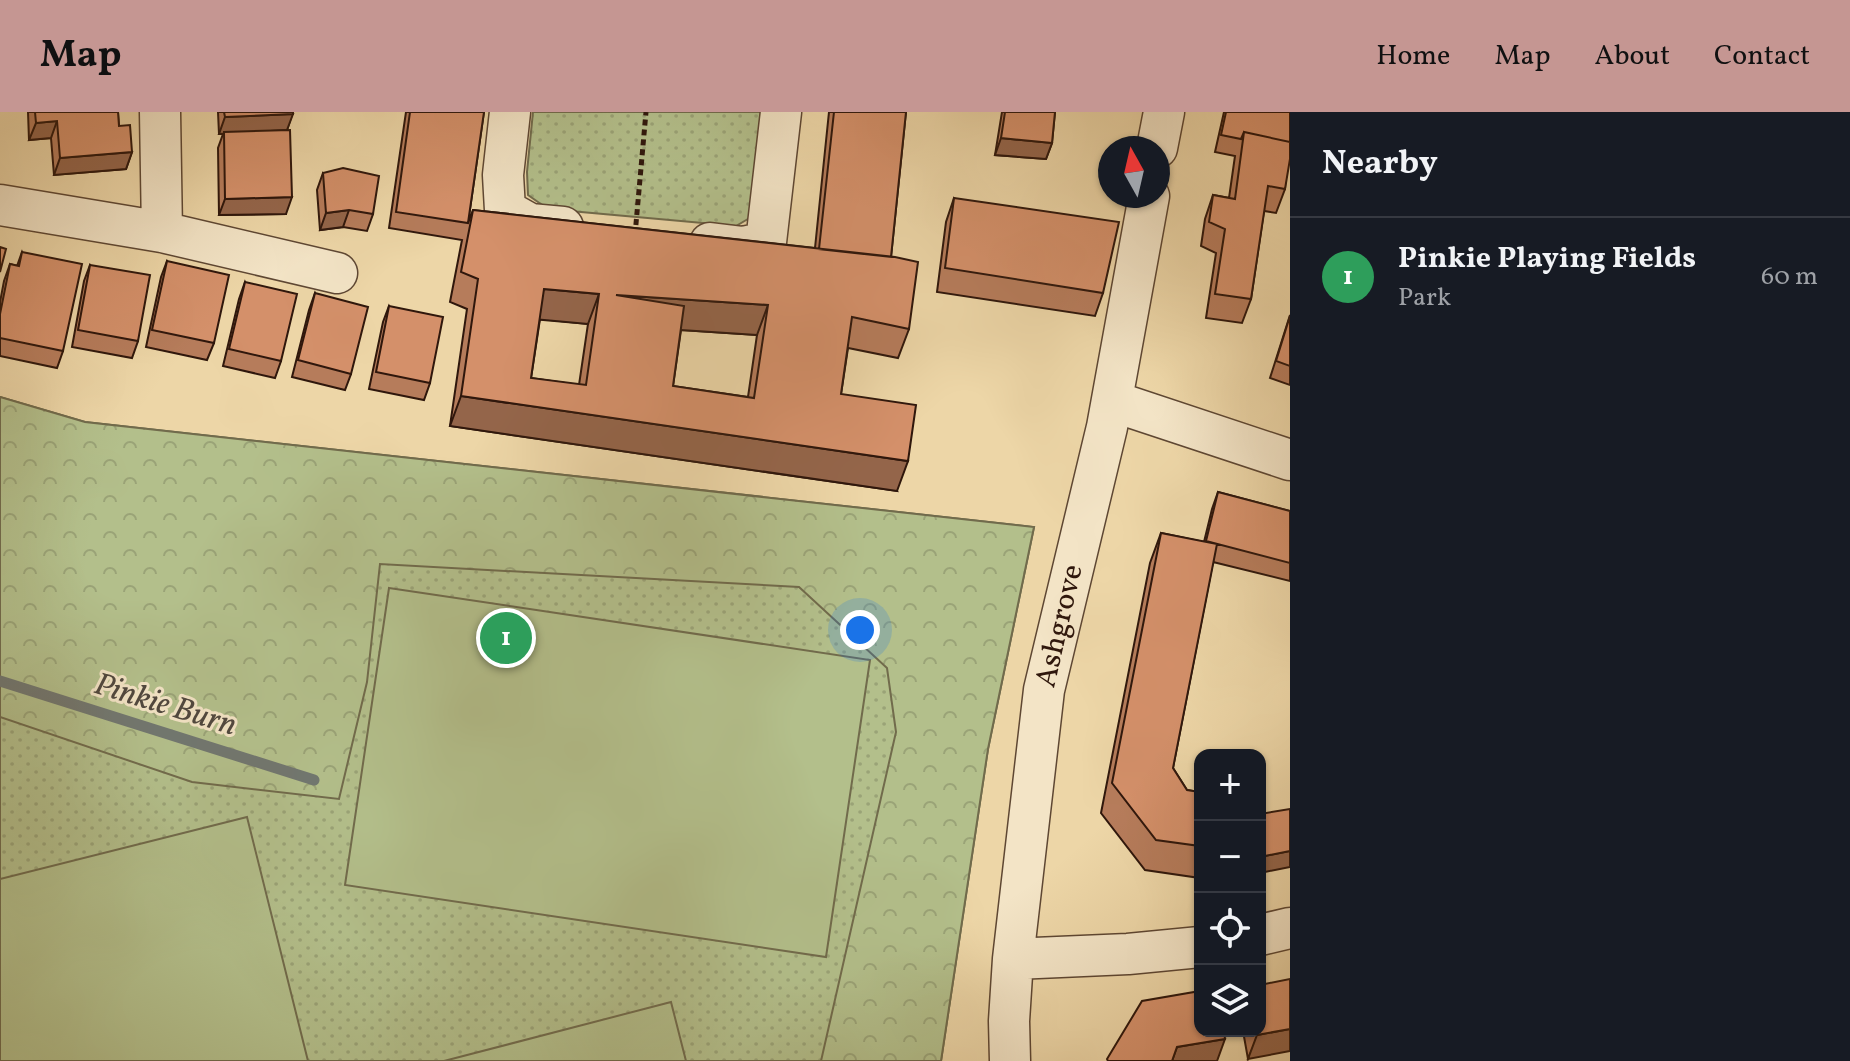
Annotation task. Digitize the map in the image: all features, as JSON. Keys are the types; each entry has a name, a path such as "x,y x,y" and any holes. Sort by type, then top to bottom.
{"street":[{"path":"160,112 162,232"},
{"path":"510,112 503,175 505,210 530,224 635,235"},
{"path":"681,240 743,247 766,242 781,112"},
{"path":"1159,136 1164,112"},
{"path":"0,205 162,232 337,273"},
{"name":"Ashgrove","path":"1010,1061 1013,959 1044,690 1112,401 1147,208"},
{"path":"1112,401 1290,460"},
{"path":"1266,934 1290,928"},
{"path":"1013,959 1194,948"}],"path":[{"path":"635,235 646,112"}],"green space":[{"path":"533,112 765,112 753,216 736,226 548,209 528,195"},
{"path":"0,397 85,422 1034,527 988,749 941,1061 0,1061"},
{"path":"0,397 85,422 1034,527 988,749 941,1061 821,1061 896,732 887,668 799,587 380,564 367,682 339,799 192,782 0,717"},
{"path":"389,588 870,660 826,957 345,885"},
{"path":"247,817 308,1061 0,1061 0,879"},
{"path":"671,1002 686,1061 444,1061"}],"building":[{"path":"35,112 118,112 119,126 130,125 132,152 60,158 57,121 36,123"},
{"path":"224,112 293,112 293,114 225,117"},
{"path":"410,112 484,112 468,223 396,212"},
{"path":"834,112 906,112 891,257 819,249"},
{"path":"1005,112 1055,112 1052,143 1001,138"},
{"path":"1226,112 1290,112 1290,142 1244,132 1241,139 1221,135"},
{"path":"290,130 292,197 225,199 224,132"},
{"path":"1244,132 1290,142 1285,189 1268,186 1251,299 1215,294 1225,229 1209,222 1213,195 1235,199"},
{"path":"343,168 379,176 373,214 349,210 326,213 323,173"},
{"path":"954,198 1119,222 1103,293 945,268"},
{"path":"473,210 918,262 909,329 852,317 841,394 916,405 908,461 461,396 478,279 461,272","holes":["544,289 599,294 586,385 531,378","616,295 768,305 754,398 673,386 684,306"]},
{"path":"0,247 6,249 0,272"},
{"path":"22,252 82,264 63,351 0,338 0,314 10,264 19,266"},
{"path":"167,261 229,275 214,343 152,330"},
{"path":"90,265 150,275 138,341 78,330"},
{"path":"245,282 297,294 281,361 229,349"},
{"path":"315,293 368,307 351,374 298,360"},
{"path":"389,306 443,317 430,383 376,372"},
{"path":"1290,316 1290,366 1276,361"},
{"path":"1218,492 1290,511 1290,563 1206,541"},
{"path":"1161,533 1217,544 1173,768 1187,790 1194,791 1194,845 1156,840 1112,783"},
{"path":"1290,809 1290,851 1266,856 1266,813"},
{"path":"1290,979 1290,1029 1266,1033 1266,984"},
{"path":"1194,992 1194,1037 1225,1039 1177,1047 1172,1061 1108,1061 1142,1001"}],"waterway":[{"name":"Pinkie Burn","path":"0,681 314,780"}],"place":[{"name":"Pinkie Playing Fields","path":"506,638"}]}
